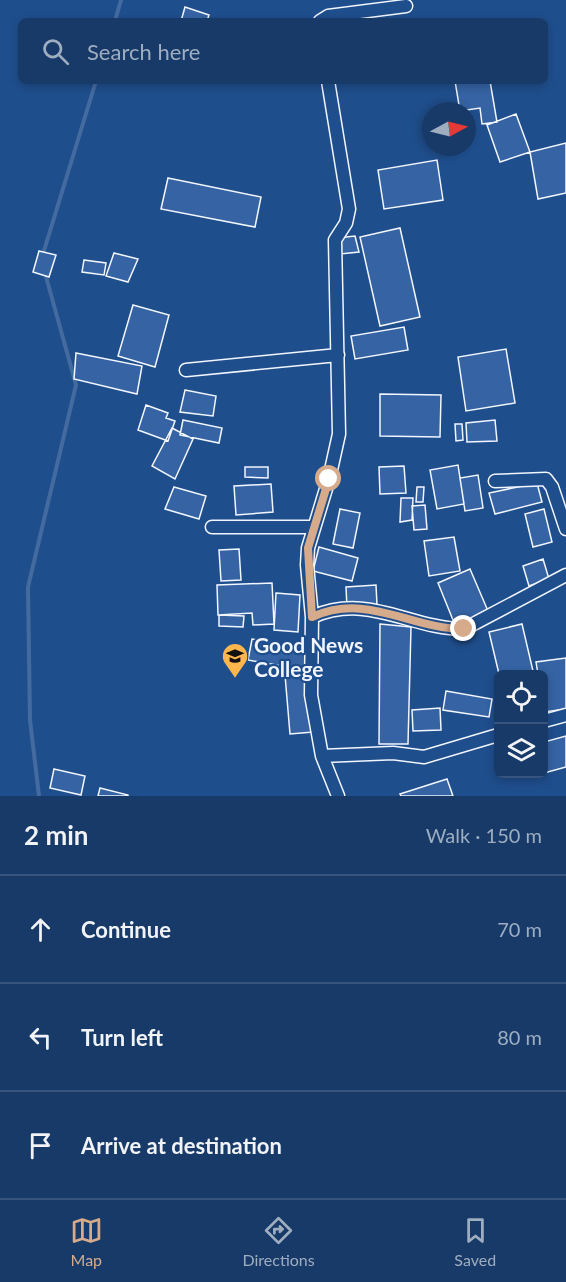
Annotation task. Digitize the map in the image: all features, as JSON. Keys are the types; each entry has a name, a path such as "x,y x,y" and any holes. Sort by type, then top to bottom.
{"street":[{"path":"325,18 406,6"},
{"path":"328,84 348,209 346,223 335,240 338,355 337,448 313,527 307,564 312,617 311,695 322,756 338,796"},
{"path":"186,370 338,355"},
{"path":"495,481 546,479 552,488 566,529"},
{"path":"212,528 313,527"},
{"path":"312,617 330,609 349,608 383,611 452,629 464,629 566,575"},
{"path":"548,720 566,715"},
{"path":"322,756 393,753 424,757 494,736"}],"building":[{"path":"185,7 209,15 208,18 182,18"},
{"path":"456,84 491,84 497,122 482,124 480,108 476,109 476,102 458,102"},
{"path":"516,114 530,152 500,162 487,125"},
{"path":"566,143 566,193 538,199 530,152"},
{"path":"437,160 443,200 384,209 378,170"},
{"path":"168,178 261,197 255,227 161,209"},
{"path":"400,228 420,317 380,326 360,237"},
{"path":"355,236 359,252 340,254 337,238"},
{"path":"39,251 56,255 49,277 33,272"},
{"path":"114,253 138,259 128,282 106,276"},
{"path":"84,260 106,263 104,275 82,272"},
{"path":"133,305 169,315 155,367 118,356"},
{"path":"404,327 408,350 355,359 351,336"},
{"path":"506,349 515,403 466,411 458,357"},
{"path":"76,353 142,366 137,394 74,379"},
{"path":"185,390 216,396 213,416 180,412"},
{"path":"380,394 441,395 440,437 380,436"},
{"path":"146,405 168,413 166,418 175,421 168,441 138,430"},
{"path":"183,420 222,428 219,443 180,435"},
{"path":"495,420 497,441 467,442 466,423"},
{"path":"455,424 462,424 463,440 456,441"},
{"path":"172,428 193,439 175,479 152,466"},
{"path":"458,465 464,504 437,509 430,470"},
{"path":"404,466 406,493 380,494 379,467"},
{"path":"245,467 268,467 268,478 245,477"},
{"path":"478,475 483,508 465,511 460,478"},
{"path":"537,483 542,502 495,514 489,493"},
{"path":"271,484 273,512 236,515 234,486"},
{"path":"174,487 206,496 199,519 165,509"},
{"path":"417,487 424,487 423,502 416,502"},
{"path":"401,498 413,498 412,520 400,522"},
{"path":"425,505 427,529 414,530 412,506"},
{"path":"340,509 360,513 353,548 333,544"},
{"path":"544,509 552,542 533,547 525,514"},
{"path":"454,537 460,571 429,576 424,541"},
{"path":"319,547 358,558 352,581 313,571"},
{"path":"239,549 241,580 221,581 219,550"},
{"path":"543,559 549,579 529,586 523,566"},
{"path":"470,569 488,611 455,625 438,583"},
{"path":"272,583 274,624 253,625 252,613 218,615 217,585"},
{"path":"376,585 377,605 347,608 346,587"},
{"path":"276,593 300,595 298,632 274,630"},
{"path":"219,615 244,616 243,627 219,626"},
{"path":"380,624 411,627 408,744 379,744"},
{"path":"522,624 533,670 498,670 489,632"},
{"path":"252,639 308,649 305,670 248,660"},
{"path":"566,658 566,709 548,711 548,670 537,670 536,662"},
{"path":"308,673 313,732 290,734 285,675"},
{"path":"446,691 492,699 489,717 443,710"},
{"path":"440,708 441,730 413,731 412,710"},
{"path":"566,736 566,767 548,772 548,741"},
{"path":"54,769 85,776 81,795 50,788"},
{"path":"447,779 453,796 401,796 400,794"},
{"path":"100,788 128,795 128,796 98,796"}],"waterway":[{"path":"116,18 121,0"},
{"path":"43,254 95,84"},
{"path":"39,796 30,720 28,587 76,385 45,273"}],"place":[{"name":"Good News College","path":"235,679"}],"route":[{"path":"329,479 308,548 307,564 312,617 330,609 349,608 383,611 452,629 464,629"}]}
